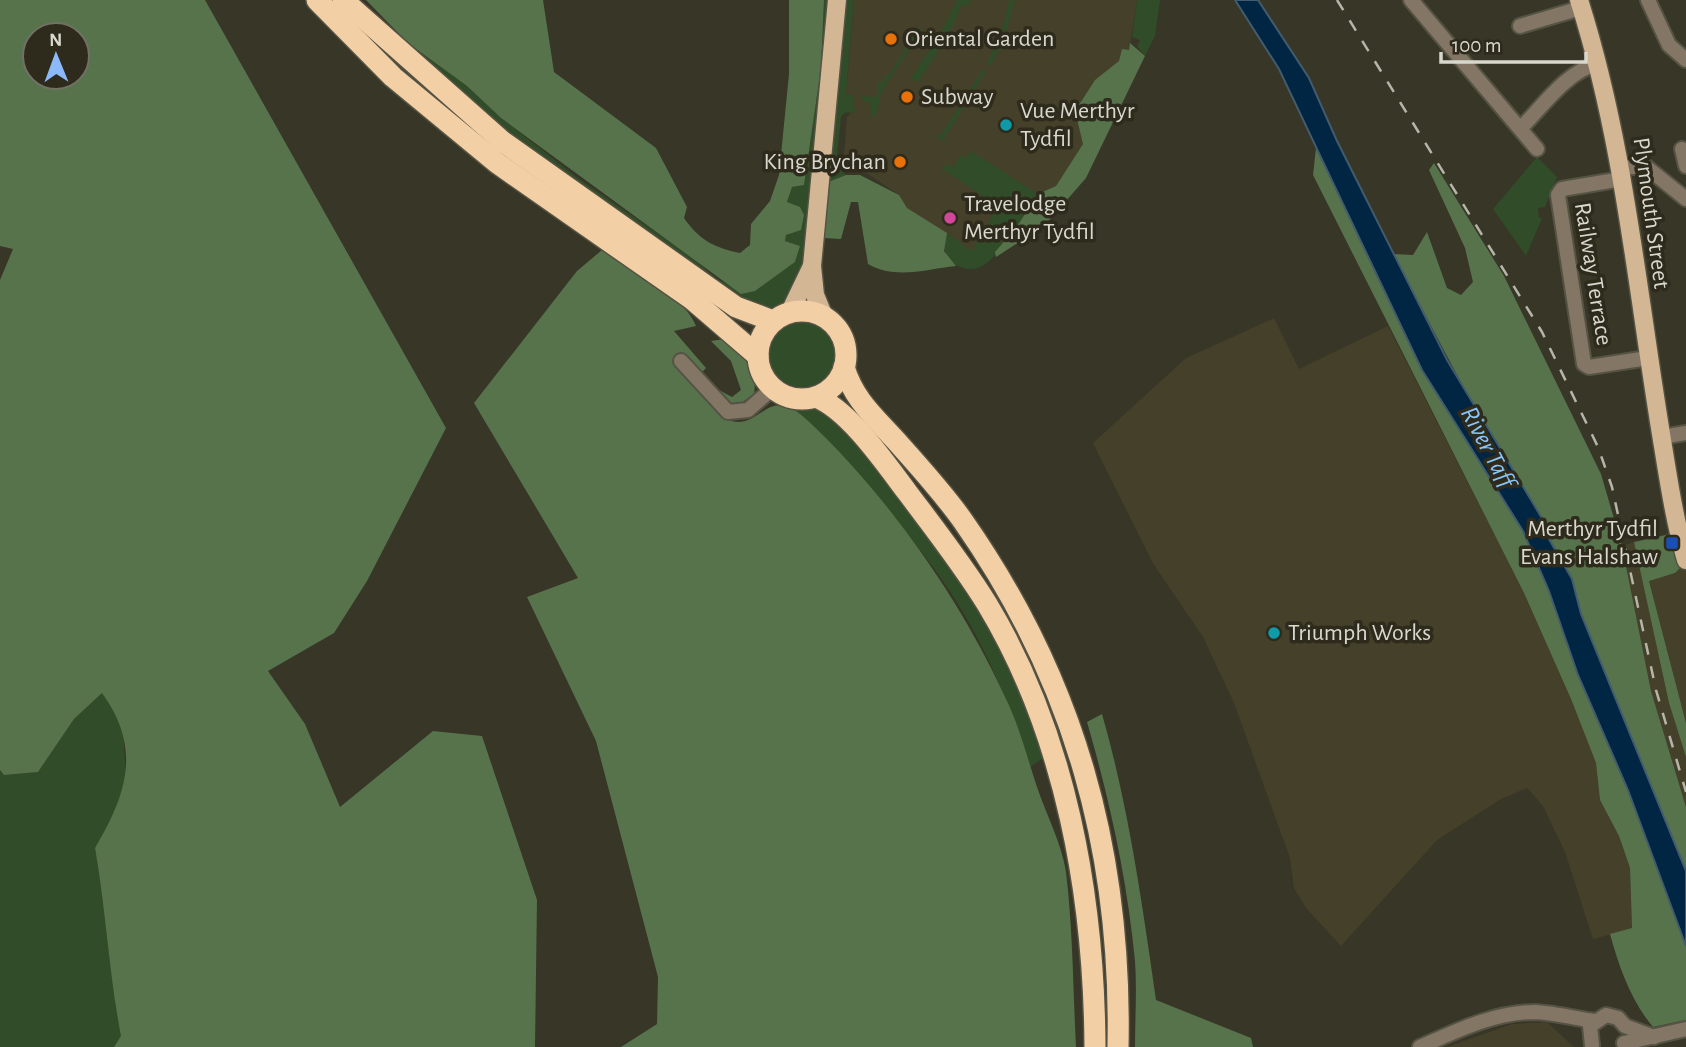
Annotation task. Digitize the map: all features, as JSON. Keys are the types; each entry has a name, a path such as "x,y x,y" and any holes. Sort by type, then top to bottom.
{"highway":[{"path":"317,0 393,77 497,163 701,307 758,356"},
{"path":"343,0 502,141 736,307 782,317 809,311 824,317 836,327 844,340 844,367 857,400 930,478 964,522 1025,621 1059,695 1091,791 1106,858 1118,951 1118,1047"},
{"path":"782,317 760,340 760,367 773,388 794,398 816,397 838,410 943,540 987,605 1029,693 1061,780 1077,850 1090,950 1095,1047"},
{"path":"816,397 838,380 844,367"}],"main road":[{"path":"824,317 816,295 812,266 837,0"},
{"name":"Plymouth Street","path":"1580,4 1615,133 1648,358 1686,560"},
{"path":"782,317 812,266"}],"street":[{"path":"1411,0 1537,149"},
{"path":"1648,0 1669,45 1686,60"},
{"path":"1520,26 1580,4"},
{"path":"1521,128 1581,70 1597,64"},
{"path":"1682,149 1686,166"},
{"path":"1621,174 1645,166 1686,199"},
{"name":"Railway Terrace","path":"1621,174 1562,189 1558,195 1584,364 1589,367 1648,358"},
{"path":"681,362 727,412 748,410 773,388"},
{"path":"1662,437 1686,433"},
{"path":"1420,1047 1507,1015 1534,1012 1594,1021 1612,1016 1625,1026 1661,1036"},
{"path":"1558,1015 1593,1046"},
{"path":"1593,1046 1589,1032 1594,1021"},
{"path":"1625,1026 1623,1045 1686,1029"}],"shaded area":[{"path":"854,0 1137,0 1129,51 1108,72 1095,80 1076,111 1083,144 1056,186 988,262 974,269 956,266 920,217 907,208 899,195 865,172 843,167 847,118 851,112 852,95 846,95"},
{"path":"1274,318 1299,369 1388,326 1524,593 1571,699 1596,763 1600,800 1619,836 1630,868 1632,929 1593,939 1565,852 1543,806 1527,788 1501,799 1437,840 1341,946 1306,908 1294,888 1290,858 1234,703 1203,637 1154,565 1093,443 1186,358"},
{"path":"1634,542 1669,703 1686,757 1686,807 1651,691 1622,546"},
{"path":"1686,562 1686,723 1649,580 1675,573"},
{"path":"1547,1022 1574,1047 1447,1047 1512,1024"}],"green space":[{"path":"0,0 205,0 446,428 367,581 334,633 268,671 305,724 340,807 433,731 482,736 537,900 535,1047 114,1047 121,1036 95,848 122,790 126,752 114,713 102,693 74,719 38,772 4,775 0,770 0,280 13,249 0,246"},
{"path":"366,0 543,0 554,72 656,148 687,207 684,218 690,226 708,242 740,253 750,245 751,224 770,201 779,175 789,74 789,0 824,0 821,68 804,185 792,187 787,202 800,207 804,215 801,230 786,235 785,241 800,246 795,262 755,291 741,294 501,118 467,86 408,43"},
{"path":"824,0 830,0 804,258 789,299 772,310 749,304 488,118 408,50 408,43 467,86 501,118 578,178 693,258 718,280 755,291 795,262 800,246 785,241 786,235 789,235 787,203 792,187 804,185 821,68"},
{"path":"843,0 854,0 846,94 853,95 855,112 844,113 841,117 836,166 846,175 828,182"},
{"path":"957,0 971,0 969,6 962,4 947,38 940,34"},
{"path":"1009,0 1015,0 1003,42 1009,45 1006,51 1000,48 990,66 987,63 1003,27"},
{"path":"1137,0 1160,0 1155,36 1145,56 1137,46 1140,40 1132,37"},
{"path":"918,28 922,30 882,91 876,115 871,118 870,101 863,102 862,96 877,97 877,82 884,82 885,75 889,75"},
{"path":"936,40 943,44 918,82 911,78"},
{"path":"1130,43 1145,56 1086,178 1045,225 996,257 995,252 1016,228 1038,194 1056,186 1083,144 1075,111 1095,80 1119,61 1122,49 1129,50"},
{"path":"983,69 986,71 972,94 978,98 975,102 970,98 968,101 944,139 948,144 933,134 940,136"},
{"path":"1316,148 1422,370 1523,531 1549,591 1578,675 1628,790 1686,946 1686,1020 1653,1027 1638,1006 1627,983 1610,934 1632,928 1630,868 1619,836 1600,800 1596,763 1524,593 1313,175"},
{"path":"971,151 1038,194 995,255 980,267 971,269 963,268 949,259 944,243 947,233 972,251 998,206 944,170 939,175 947,163 953,167 961,155 966,158"},
{"path":"1537,157 1557,177 1545,207 1538,208 1539,218 1542,218 1526,256 1493,209"},
{"path":"1434,163 1504,276 1601,474 1622,546 1651,691 1686,807 1686,871 1581,614 1572,579 1549,539 1543,520 1474,407 1393,254 1413,255 1427,232 1447,288 1461,295 1473,282 1465,248 1429,170"},
{"path":"846,175 860,175 899,195 907,208 947,233 944,251 956,266 900,272 879,269 868,264 858,202 851,202 841,239 824,238 828,182"},
{"path":"602,250 669,293 690,315 696,326 674,331 706,368 693,381 714,408 729,420 740,422 749,420 772,406 781,405 805,418 835,447 892,513 966,622 1005,697 1064,861 1070,916 1076,1047 621,1047 657,1024 658,977 596,741 527,597 578,578 474,403 577,271"},
{"path":"796,321 808,321 820,326 830,336 835,354 833,367 820,382 808,387 796,387 784,382 774,372 769,360 769,348 774,336 784,326"},
{"path":"724,339 748,363 754,377 754,394 737,406 725,402 718,395 719,390 732,397 741,390 731,361 711,341"},
{"path":"787,405 815,407 827,413 848,435 927,534 994,639 1030,716 1045,757 1030,767 1010,710 986,655 967,619 932,565 805,418"},
{"path":"1670,534 1680,568 1675,573 1649,581 1686,723 1686,757 1669,703 1634,542"},
{"path":"103,692 123,727 126,778 113,818 95,848 122,1036 114,1047 0,1047 0,770 4,775 38,772 74,719"},
{"path":"1102,714 1127,820 1156,1000 1251,1038 1253,1047 1135,1047 1136,972 1132,930 1110,811 1087,722"}],"water":[{"name":"River Taff","path":"1235,0 1258,0 1309,78 1337,141 1447,360 1543,520 1549,539 1572,579 1581,614 1686,871 1686,946 1628,790 1578,675 1549,591 1523,531 1422,370 1279,69"}],"railway":[{"path":"1337,0 1542,332 1598,447 1612,487 1656,690 1686,792"}],"place":[{"name":"Oriental Garden","path":"891,39"},
{"name":"Subway","path":"907,97"},
{"name":"Vue Merthyr Tydfil","path":"1006,125"},
{"name":"King Brychan","path":"900,162"},
{"name":"Travelodge Merthyr Tydfil","path":"950,218"},
{"name":"Merthyr Tydfil Evans Halshaw","path":"1672,543"},
{"name":"Triumph Works","path":"1274,633"}]}
